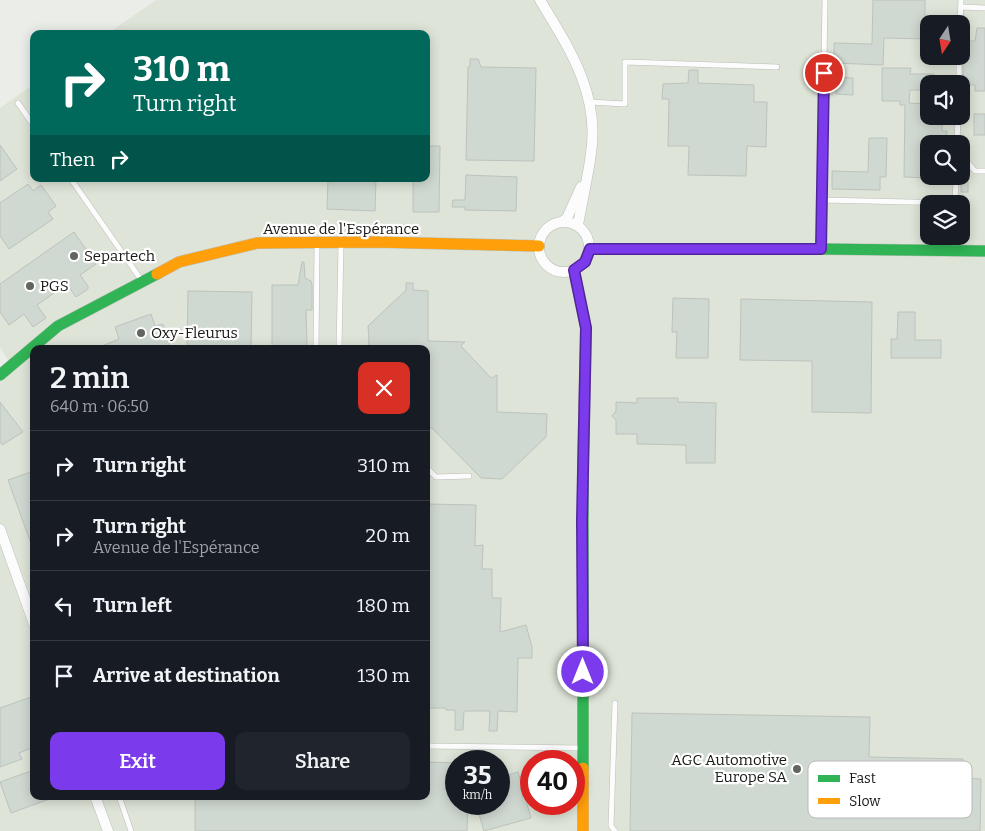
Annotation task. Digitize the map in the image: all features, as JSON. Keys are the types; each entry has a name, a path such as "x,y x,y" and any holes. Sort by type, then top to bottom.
{"street":[{"path":"540,0 568,45 587,89 592,128 591,152 578,225"},
{"path":"563,221 578,225 587,235 590,249 585,262 574,270 566,272 550,268 540,254 539,246 544,232 549,226 567,218 586,178"},
{"name":"Avenue de l'Espérance","path":"36,345 58,326 179,262 257,243 539,246"},
{"path":"590,249 985,251"},
{"path":"574,270 586,328 582,520 583,831"},
{"name":"Avenue de l'Espérance","path":"0,375 30,350"},
{"path":"0,529 30,613"},
{"path":"96,800 108,831"}],"lane":[{"path":"821,249 825,0"},
{"path":"961,0 961,15"},
{"path":"961,7 985,8"},
{"path":"589,102 625,104 625,62 777,67"},
{"path":"18,103 30,120"},
{"path":"970,164 976,171 985,171"},
{"path":"73,182 142,282"},
{"path":"822,200 920,203"},
{"path":"316,345 317,243"},
{"path":"339,345 341,243"},
{"path":"954,245 954,251"},
{"path":"430,471 436,477 469,476"},
{"path":"615,703 612,826 615,831"},
{"path":"430,746 583,748"},
{"path":"120,800 131,831"}],"shaded area":[{"path":"156,0 985,0 985,831 0,831 0,372 8,360 0,347 0,108 30,87 30,182 430,182 430,30 113,30"}],"building":[{"path":"873,0 925,0 925,15 920,15 920,39 884,38 883,65 834,63 834,43 872,44"},
{"path":"977,28 985,28 985,91 975,91 975,85 970,85 970,75 963,75 963,65 970,65 970,41 975,41"},
{"path":"470,59 478,59 481,67 536,68 534,161 466,160 468,67 470,67"},
{"path":"882,68 911,68 910,74 934,74 920,75 920,90 910,90 909,103 920,104 920,125 942,125 942,131 947,131 947,135 920,135 920,178 904,177 905,105 900,105 900,101 882,101"},
{"path":"689,70 698,70 698,83 754,85 754,102 767,102 766,147 747,146 746,176 688,175 689,146 668,146 669,99 662,99 663,84 688,83"},
{"path":"836,77 853,78 853,95 836,94"},
{"path":"974,114 985,114 985,135 974,135"},
{"path":"869,138 887,138 886,177 880,177 880,190 832,189 832,171 868,172"},
{"path":"0,145 17,169 0,181"},
{"path":"430,146 440,146 439,212 413,212 413,182 430,182"},
{"path":"466,175 517,177 516,211 465,210 465,207 452,207 453,200 465,200"},
{"path":"328,182 376,182 375,211 327,209"},
{"path":"28,184 33,191 41,185 56,206 48,212 53,219 9,249 0,236 0,203"},
{"path":"961,185 968,185 968,192 961,192"},
{"path":"74,232 96,264 80,275 88,289 76,297 67,284 37,305 46,318 33,327 24,314 9,325 0,312 0,284"},
{"path":"302,262 304,262 305,278 311,281 312,285 312,310 306,310 307,345 272,345 272,285 298,285"},
{"path":"406,283 413,283 413,290 428,291 428,341 465,342 461,346 491,378 497,375 497,412 547,414 546,437 502,479 481,478 430,428 430,345 369,345 368,326 406,290"},
{"path":"188,291 252,292 251,345 187,345"},
{"path":"673,298 709,299 708,358 676,358 677,332 672,332"},
{"path":"741,299 872,302 871,413 812,412 812,361 740,360"},
{"path":"898,312 915,312 915,340 941,340 941,358 891,358 891,339 897,339"},
{"name":"Oxy-Fleurus","path":"151,314 155,326 163,324 170,345 105,345 119,339 115,327"},
{"path":"637,398 678,398 678,402 716,403 715,463 686,463 686,445 637,444 637,434 616,434 616,420 612,416 616,411 616,402 637,403"},
{"path":"0,402 23,432 2,445 0,441"},
{"path":"30,472 30,541 8,480"},
{"path":"430,504 476,505 475,546 483,545 482,569 492,569 492,598 501,598 500,632 526,625 532,647 532,658 518,658 517,712 498,711 497,731 489,731 490,711 464,711 463,730 455,730 455,710 446,710 446,708 430,708"},
{"path":"30,697 30,749 19,753 22,759 0,767 0,708"},
{"name":"AGC Automotive Europe SA","path":"632,713 870,717 869,757 963,759 963,761 808,761 808,818 972,818 972,779 981,779 980,831 630,831"},
{"path":"430,762 445,763 445,815 468,815 467,831 195,831 195,800 430,800"},
{"path":"30,771 30,800 47,800 11,813 0,782"},
{"path":"518,772 520,779 520,815 530,815 531,818 484,831 479,815 510,815 510,775"}],"traffic: fast":[{"path":"821,249 985,251"},
{"path":"36,345 58,326 157,274"},
{"path":"0,375 30,350"},
{"path":"583,469 583,750"}],"traffic: slow":[{"path":"157,274 179,262 257,243 375,242 539,246"},
{"path":"590,249 821,249"},
{"path":"574,270 586,328 583,469"},
{"path":"583,815 583,831"}],"place":[{"name":"Separtech","path":"74,256"},
{"name":"PGS","path":"30,286"},
{"name":"Oxy-Fleurus","path":"141,333"},
{"name":"AGC Automotive Europe SA","path":"797,769"}],"route":[{"path":"583,672 582,520 586,328 574,270 585,262 590,249 821,249 824,73"}]}
